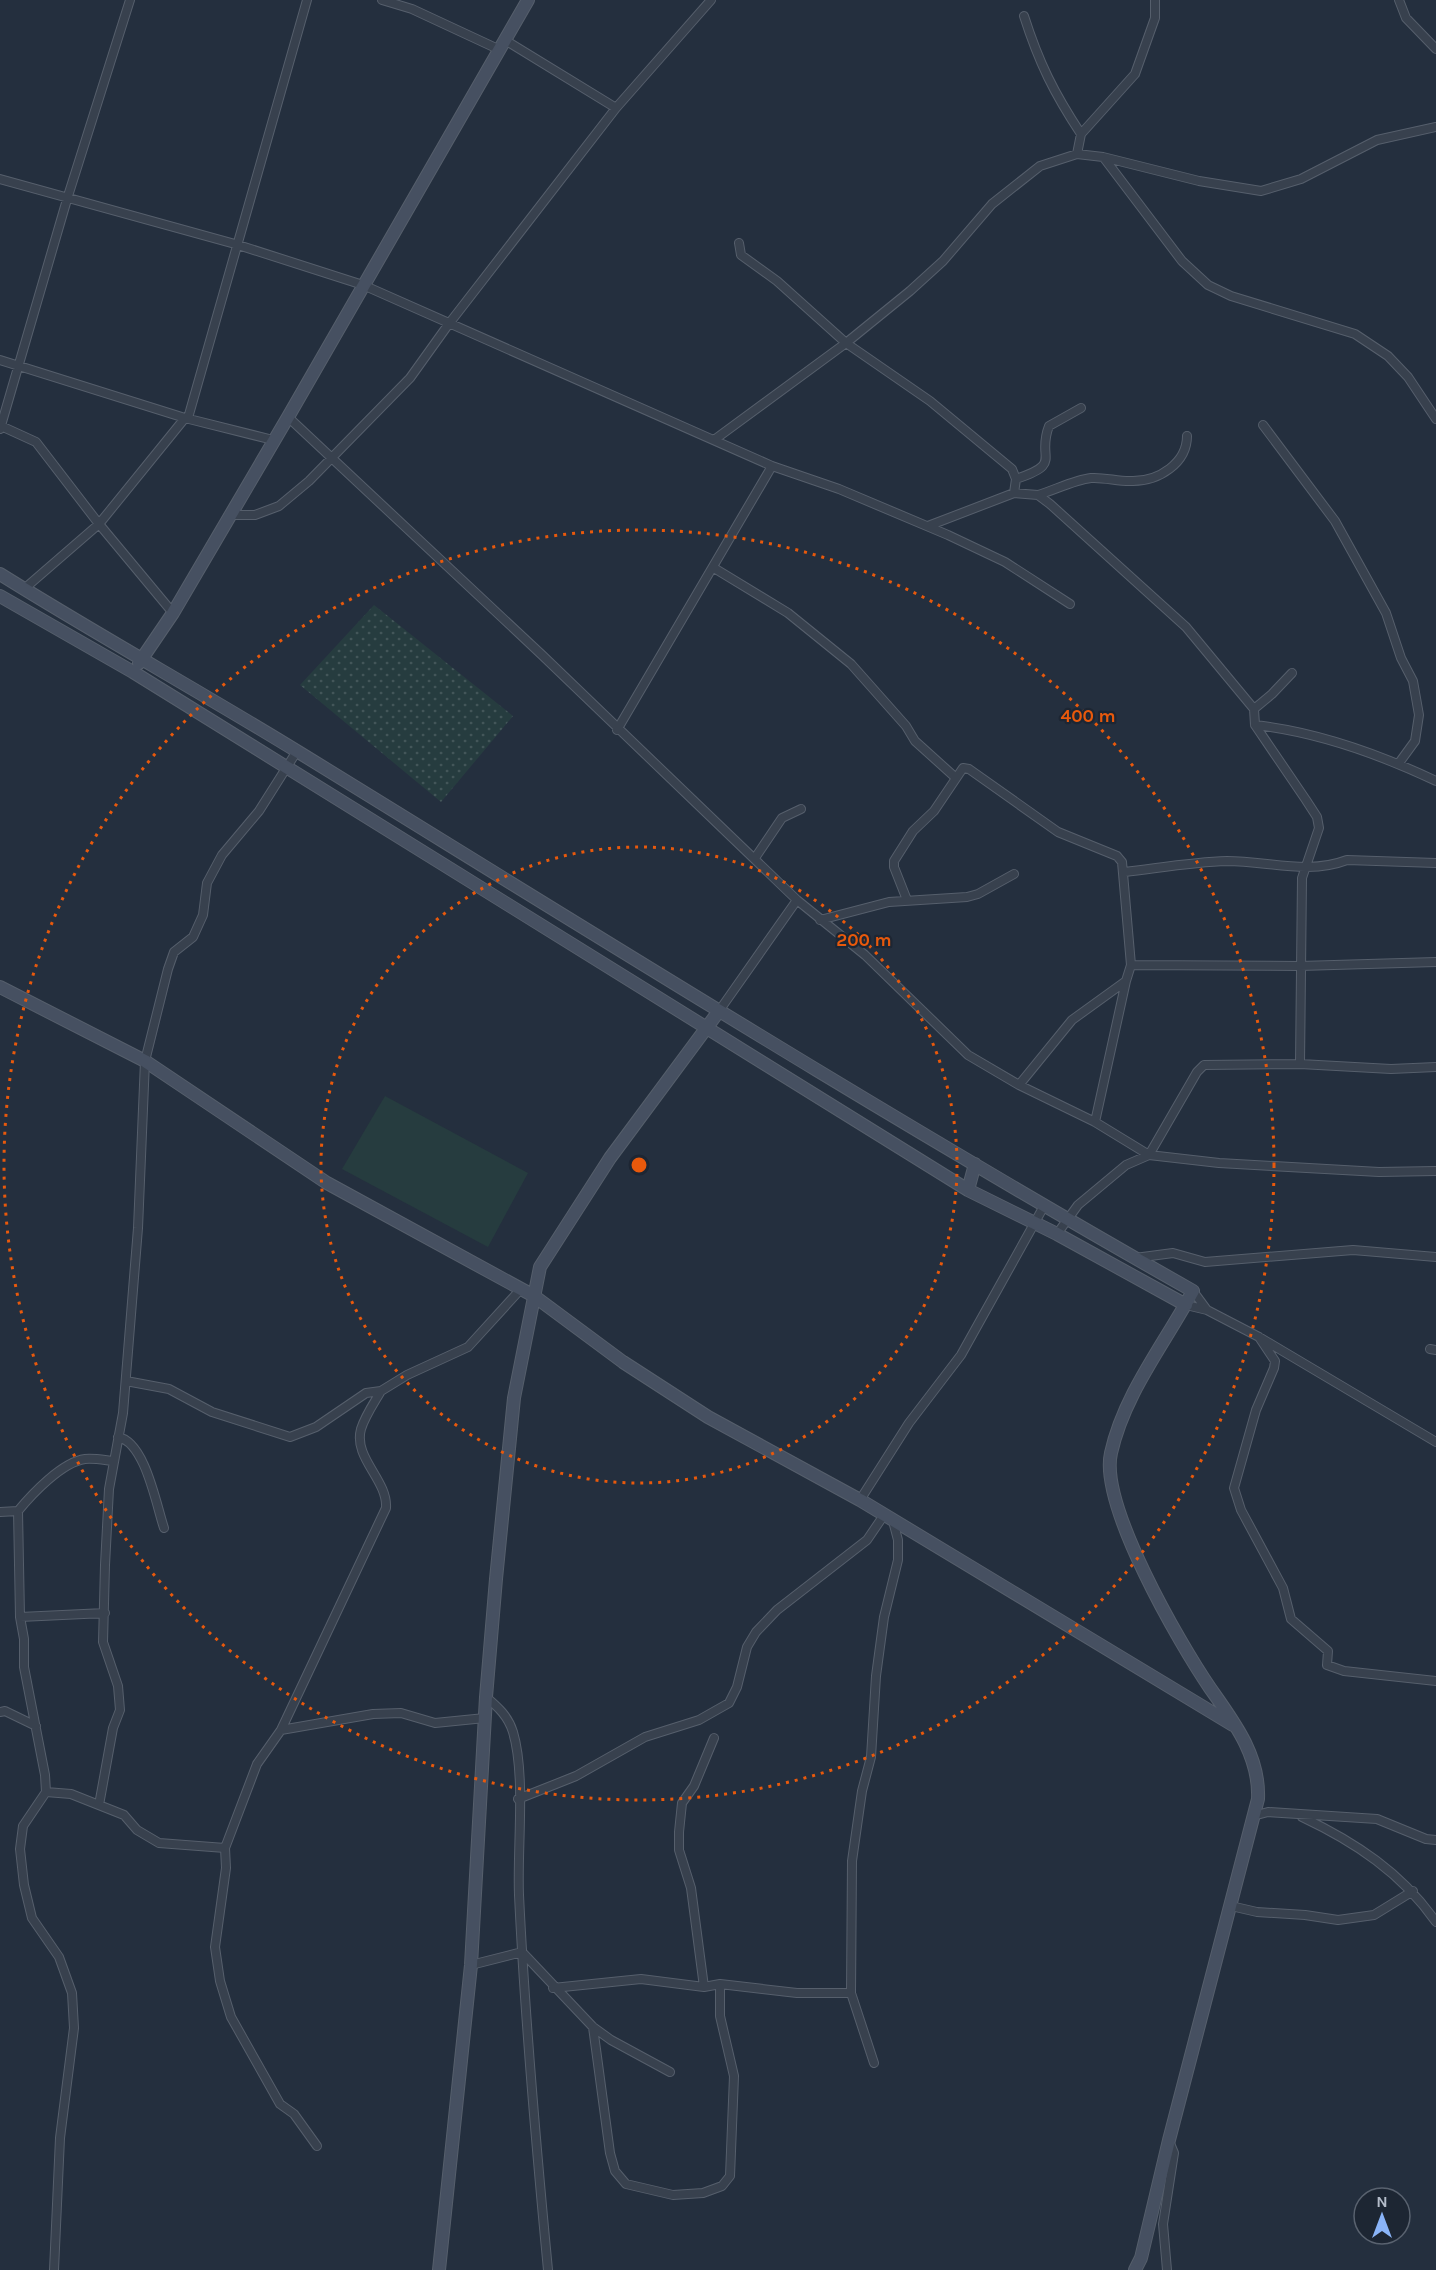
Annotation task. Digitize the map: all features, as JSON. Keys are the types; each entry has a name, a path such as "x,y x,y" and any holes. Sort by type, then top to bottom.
{"street":[{"path":"130,0 68,196 0,427 36,442 99,524 173,613"},
{"path":"0,596 24,589 99,524 186,418 307,0"},
{"path":"382,0 412,9 502,44 616,108"},
{"path":"134,672 173,613 288,417 528,0"},
{"path":"229,515 255,515 279,506 333,458 411,378 448,325 616,108 711,0"},
{"path":"1077,154 1082,134 1135,74 1155,18 1155,0"},
{"path":"1399,0 1406,18 1436,49"},
{"path":"1024,16 1038,60 1048,82 1082,134"},
{"path":"714,440 846,343 943,261 992,204 1040,166 1077,154 1103,157 1199,181 1261,191 1301,180 1377,140 1436,127"},
{"path":"1103,157 1182,261 1208,285 1231,296 1355,334 1388,356 1408,377 1436,419"},
{"path":"0,179 235,244 363,285 448,325 772,466 839,489 928,526 1005,562 1070,604"},
{"path":"739,243 738,249 741,255 777,281 846,343 930,401 1012,469 1016,478 1014,493"},
{"path":"0,360 186,418 273,440"},
{"path":"1016,478 1038,471 1045,464 1049,426 1081,408"},
{"path":"288,417 411,535 542,655 617,730 755,858 796,900 865,955 968,1055 1018,1085 1095,1122 1149,1155 1219,1163 1379,1172 1436,1171"},
{"path":"1263,425 1335,521 1386,613 1401,658 1413,681 1419,715 1414,741 1399,763"},
{"path":"928,526 1014,493 1038,495 1090,478 1135,482 1177,465 1187,446 1187,436"},
{"path":"617,730 772,466"},
{"path":"1038,495 1186,627 1254,709 1255,725 1317,817 1318,835 1302,878 1300,1064"},
{"path":"714,568 788,613 851,664 906,726 915,741 956,778"},
{"path":"0,574 297,751 719,1011 1067,1220 1193,1291 1207,1310"},
{"path":"0,596 134,672 968,1190 1057,1234 1186,1305 1207,1310 1259,1337 1436,1442"},
{"path":"1254,709 1292,673"},
{"path":"1255,725 1282,728 1324,738 1399,763 1436,782"},
{"path":"99,1805 113,1728 120,1710 118,1686 103,1642 106,1535 113,1461 126,1381 138,1228 145,1061 168,969 174,952 193,938 203,915 207,883 222,855 259,811 297,751"},
{"path":"908,900 894,867 894,861 913,831 934,811 963,768 979,774 1058,832 1117,856 1125,872 1131,965 1125,981 1095,1122"},
{"path":"755,858 783,818 801,809"},
{"path":"461,875 472,859"},
{"path":"1125,872 1226,861 1306,868 1336,864 1347,860 1436,862"},
{"path":"820,920 908,900 978,894 1014,874"},
{"path":"441,2269 471,1965 486,1697 514,1398 540,1267 610,1158 719,1011 796,900"},
{"path":"1131,965 1300,966 1436,962"},
{"path":"1018,1085 1072,1020 1125,981"},
{"path":"0,987 145,1061 327,1183 534,1296 623,1362 708,1417 860,1500 1166,1682 1237,1727"},
{"path":"1057,1234 1078,1205 1126,1166 1149,1155 1197,1072 1204,1065 1300,1064 1391,1069 1436,1067"},
{"path":"968,1190 975,1164"},
{"path":"860,1500 909,1423 961,1355 1044,1206"},
{"path":"1135,1258 1173,1253 1205,1262 1353,1250 1436,1257"},
{"path":"126,1381 169,1389 212,1412 290,1437 316,1427 366,1393 381,1391 407,1375 468,1347 520,1290"},
{"path":"1135,2270 1142,2258 1169,2140 1231,1906 1259,1787 1254,1761 1237,1727 1164,1615 1130,1536 1112,1482 1110,1454 1133,1395 1193,1291"},
{"path":"1259,1337 1275,1361 1274,1368 1256,1410 1234,1488 1242,1510 1283,1588 1291,1619 1328,1651 1327,1665 1344,1671 1436,1681"},
{"path":"317,2146 294,2114 280,2104 231,2017 220,1981 215,1947 226,1868 225,1848 257,1764 281,1730 386,1508 387,1499 362,1448 361,1430 381,1391"},
{"path":"118,1437 128,1439 133,1444 151,1482 165,1528"},
{"path":"54,2270 60,2138 74,2028 72,1993 59,1957 32,1918 24,1885 20,1850 23,1826 46,1792 24,1667 24,1640 20,1617 18,1511 35,1491 73,1463 85,1459 113,1461"},
{"path":"0,1512 18,1511"},
{"path":"518,1799 576,1776 645,1737 699,1720 729,1703 737,1687 747,1647 756,1632 777,1610 867,1540 889,1518"},
{"path":"874,2063 851,1993 852,1861 862,1791 871,1757 884,1617 898,1560 898,1540 889,1518"},
{"path":"20,1617 105,1613"},
{"path":"486,1697 503,1711 513,1732 519,1773 522,1952 530,2074 548,2270"},
{"path":"0,1712 5,1711 36,1726"},
{"path":"281,1730 373,1714 401,1713 435,1723 485,1718"},
{"path":"704,1987 691,1888 679,1850 679,1832 682,1803 694,1786 714,1738"},
{"path":"46,1792 71,1794 124,1815 137,1830 159,1843 225,1848"},
{"path":"1252,1816 1268,1812 1299,1816 1377,1819 1426,1839 1436,1840"},
{"path":"1299,1816 1364,1851 1413,1891 1436,1922"},
{"path":"1231,1906 1257,1912 1338,1920 1374,1915 1413,1891"},
{"path":"471,1965 522,1952"},
{"path":"522,1952 553,1988 593,2027 611,2040 670,2072"},
{"path":"553,1988 641,1979 704,1987 720,1984 797,1993 851,1993"},
{"path":"593,2027 615,2171 626,2184 673,2194 703,2193 722,2186 730,2176 732,2157 734,2076 720,2016 720,1984"},
{"path":"1167,2270 1163,2224 1174,2153 1169,2140"}],"green space":[{"path":"374,605 513,716 441,802 300,685"},
{"path":"385,1096 528,1173 488,1247 342,1169"}]}
